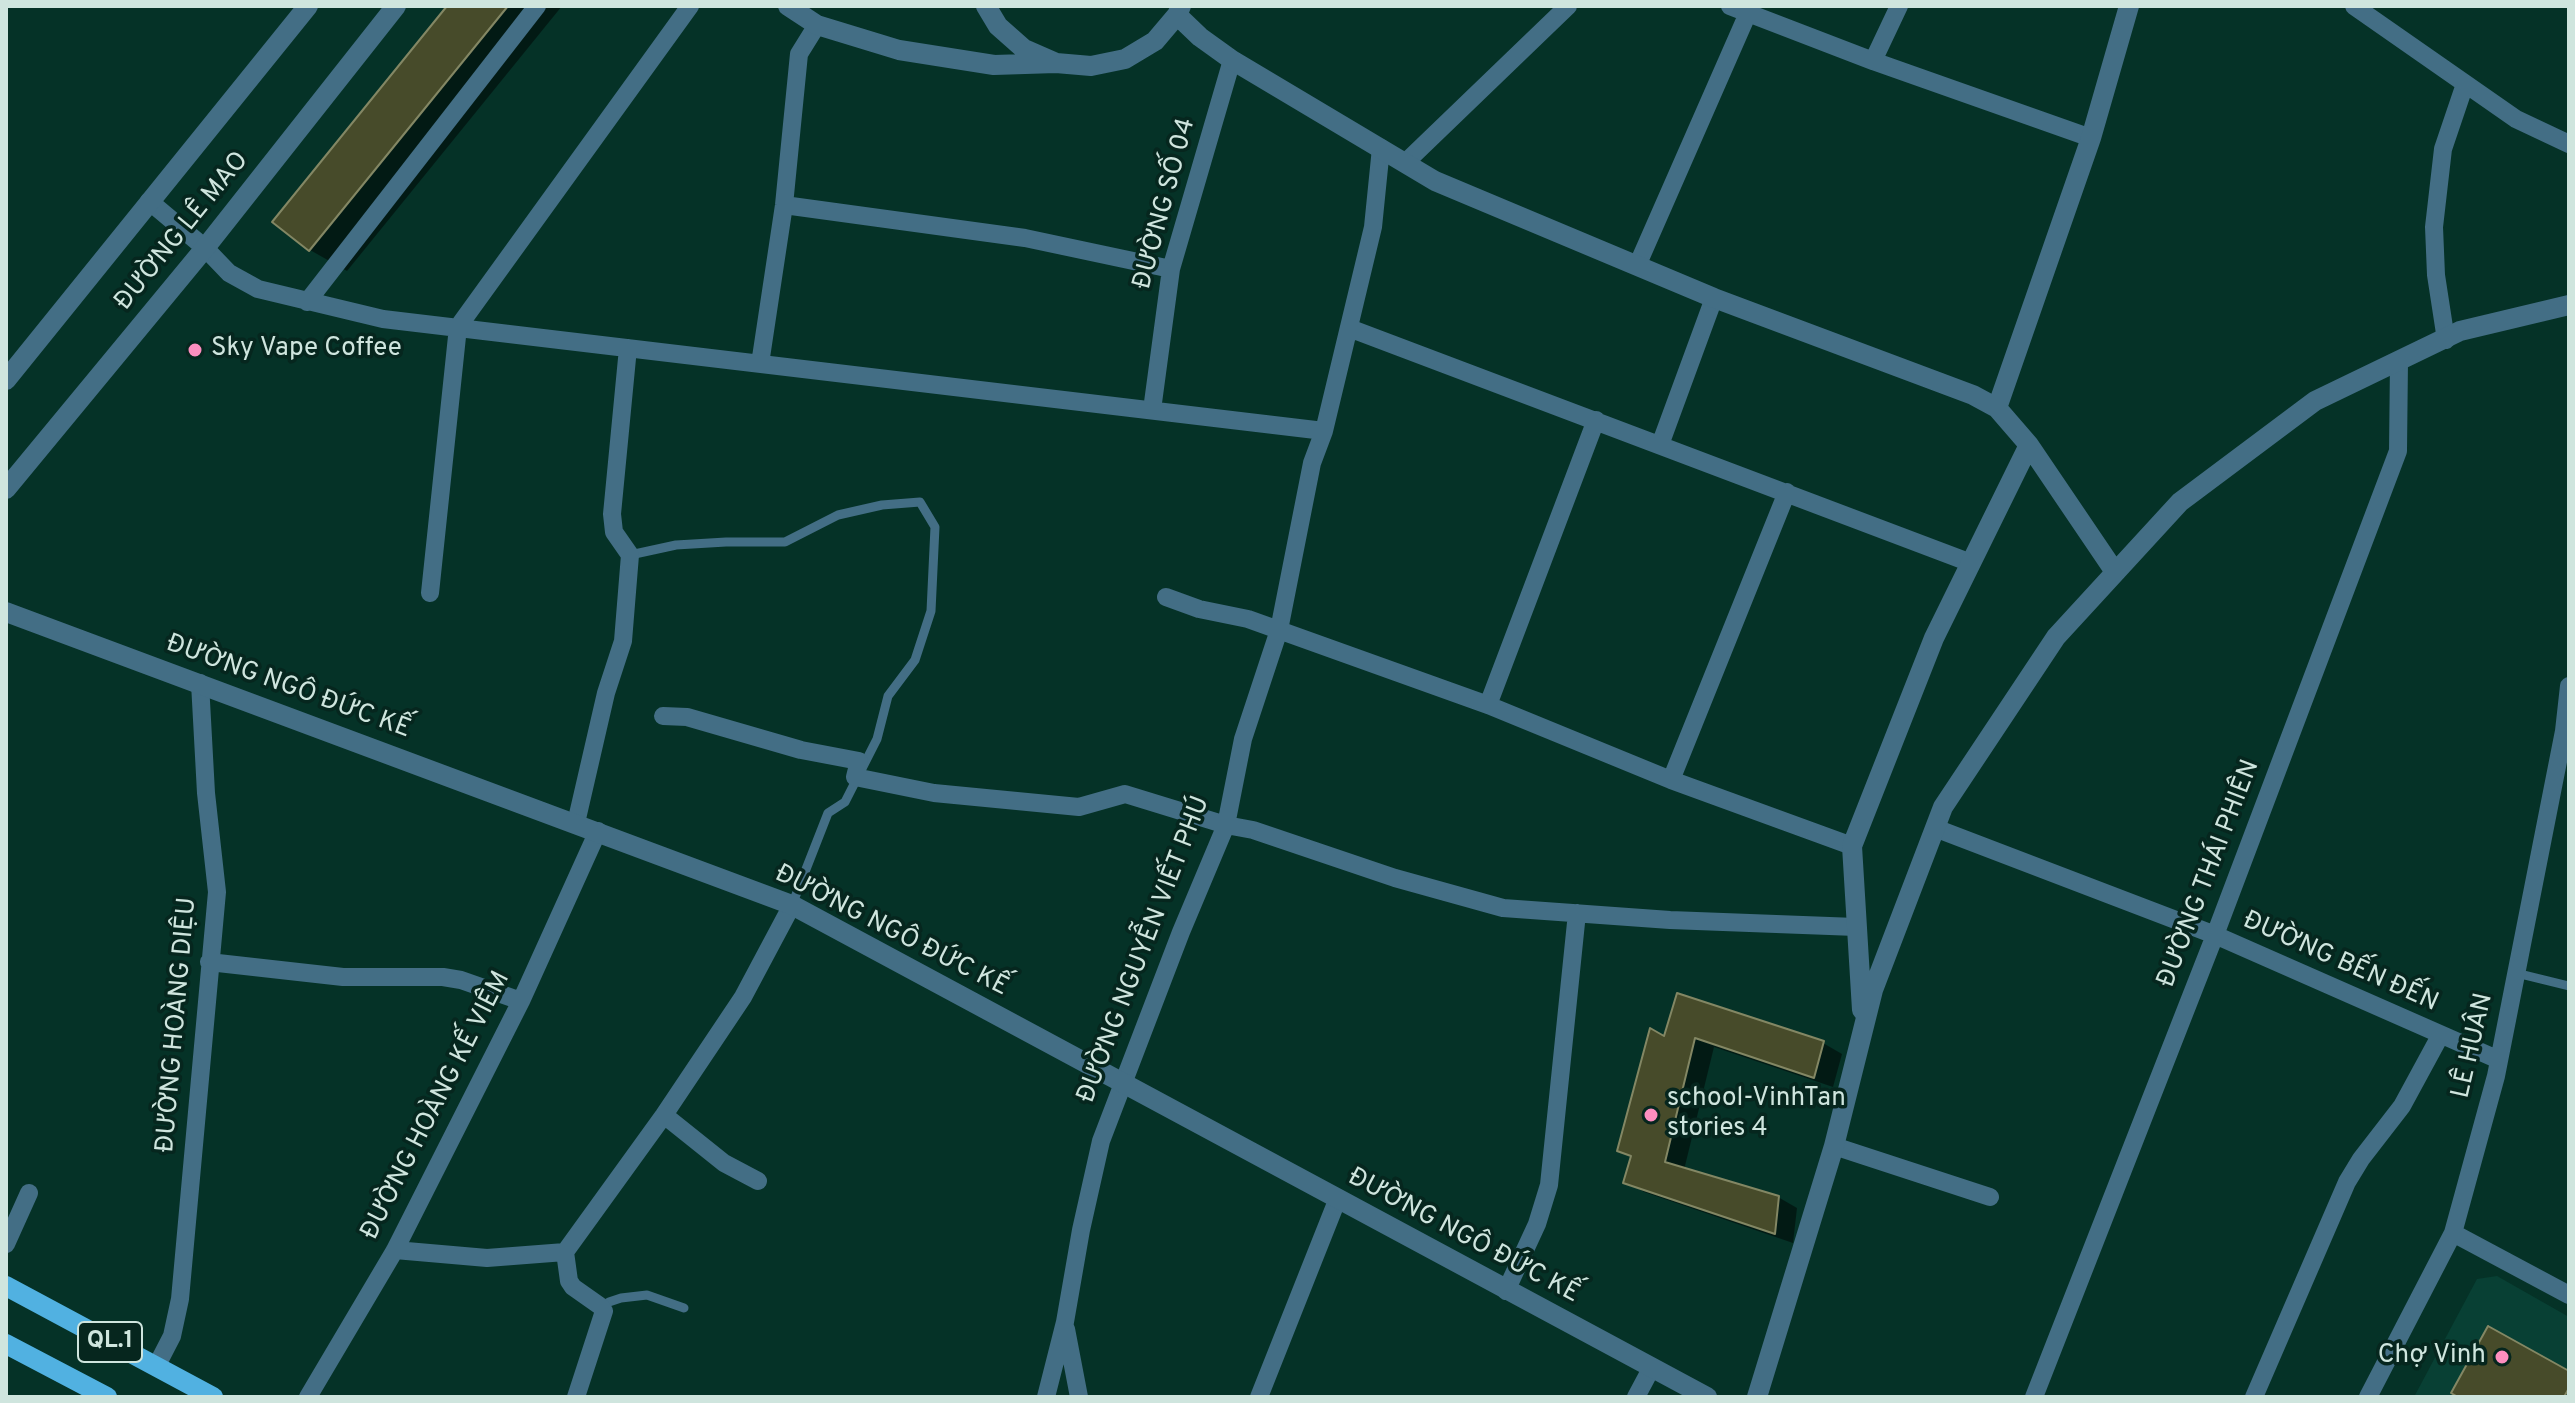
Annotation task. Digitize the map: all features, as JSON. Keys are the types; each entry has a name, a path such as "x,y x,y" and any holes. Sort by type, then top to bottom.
{"main road":[{"name":"QL.1","path":"6,1286 213,1397"},
{"name":"QL.1","path":"6,1344 107,1397"}],"street":[{"name":"ĐƯỜNG LÊ MAO","path":"6,380 308,6"},
{"name":"ĐƯỜNG LÊ MAO","path":"6,489 205,248 396,6"},
{"path":"307,302 537,6"},
{"path":"430,593 458,327 690,6"},
{"path":"788,6 817,25 899,50 994,65 1056,63 1091,66 1125,59 1155,41 1179,10 1200,37 1232,60 1435,181 1714,298 1973,395 1997,408 2029,445 2115,572"},
{"path":"986,6 998,26 1024,49 1056,63"},
{"path":"1873,61 1899,6"},
{"path":"1997,408 2091,138 2129,6"},
{"path":"2354,6 2516,119 2569,144"},
{"path":"1405,163 1565,7"},
{"path":"1637,266 1739,9 1873,61 2091,138"},
{"path":"760,364 784,205 799,54 817,25"},
{"name":"ĐƯỜNG SỐ 04","path":"1152,410 1171,269 1232,60"},
{"path":"2446,340 2436,275 2434,227 2443,149 2465,84"},
{"name":"ĐƯỜNG NGUYỄN VIẾT PHÚ","path":"1046,1397 1065,1322 1101,1141 1181,932 1226,825 1243,739 1279,630 1312,463 1324,431 1373,227 1381,148"},
{"path":"149,201 205,248 229,273 258,289 383,319 1324,431"},
{"path":"784,205 1025,238 1171,269"},
{"path":"1660,445 1714,298"},
{"path":"1757,1397 1834,1146 1873,990 1943,807 2056,637 2180,502 2315,401 2460,331 2569,305"},
{"path":"1349,328 1971,563"},
{"path":"576,823 606,693 623,641 630,555 614,532 612,514 628,348"},
{"name":"ĐƯỜNG THÁI PHIÊN","path":"2034,1397 2215,935 2398,451 2399,361"},
{"path":"1488,705 1596,420"},
{"path":"1863,1026 1852,846 1934,638 2029,445"},
{"path":"1671,780 1787,492"},
{"path":"1166,597 1199,609 1248,619 1488,705 1671,780 1852,846"},
{"name":"ĐƯỜNG NGÔ ĐỨC KẾ","path":"6,612 792,905 1707,1397"},
{"name":"ĐƯỜNG HOÀNG DIỆU","path":"156,1367 172,1336 179,1313 217,876 206,793 200,683"},
{"name":"LÊ HUÂN","path":"2368,1397 2453,1233 2499,1060 2567,733 2569,686"},
{"path":"663,716 687,717 801,750 859,761 855,777 934,793 1079,807 1125,794 1226,825 1253,830 1395,878 1503,908 1670,920 1856,927"},
{"name":"ĐƯỜNG BẾN ĐẾN","path":"1935,828 2215,935 2499,1060"},
{"name":"ĐƯỜNG HOÀNG KẾ VIÊM","path":"308,1397 395,1250 521,1001 598,831"},
{"path":"576,1397 604,1314 603,1308 569,1281 565,1252 664,1115 743,997 792,905"},
{"path":"1506,1291 1537,1224 1549,1185 1577,913"},
{"path":"209,962 343,977 443,977 521,1001"},
{"path":"2254,1397 2347,1182 2361,1159 2395,1117 2440,1036"},
{"path":"664,1115 724,1163 758,1181"},
{"path":"1834,1146 1990,1197"},
{"path":"6,1244 29,1193"},
{"path":"1259,1397 1338,1198"},
{"path":"2453,1233 2569,1295"},
{"path":"395,1250 487,1258 565,1252"},
{"path":"1065,1322 1079,1397"},
{"path":"1636,1397 1652,1367"}],"lane":[{"path":"630,555 676,545 785,542 838,515 882,505 920,502 935,527 931,611 915,660 888,696 877,739 855,777 845,802 828,813 792,905"},
{"path":"2516,973 2569,986"},
{"path":"603,1308 621,1298 647,1295 684,1308"}],"shaded area":[{"name":"Chợ Vinh","path":"2497,1276 2569,1317 2569,1397 2414,1397 2477,1279"}],"building":[{"path":"447,6 508,6 309,251 272,222"},
{"name":"school-VinhTan stories 4","path":"1677,993 1824,1041 1814,1078 1695,1038 1665,1162 1779,1196 1775,1234 1623,1183 1631,1156 1617,1151 1650,1028 1664,1036"},
{"path":"2488,1326 2569,1371 2569,1388 2564,1397 2458,1397 2451,1393"}],"place":[{"name":"Sky Vape Coffee","path":"195,350"},
{"name":"school-VinhTan stories 4","path":"1651,1115"},
{"name":"Chợ Vinh","path":"2502,1357"}]}
